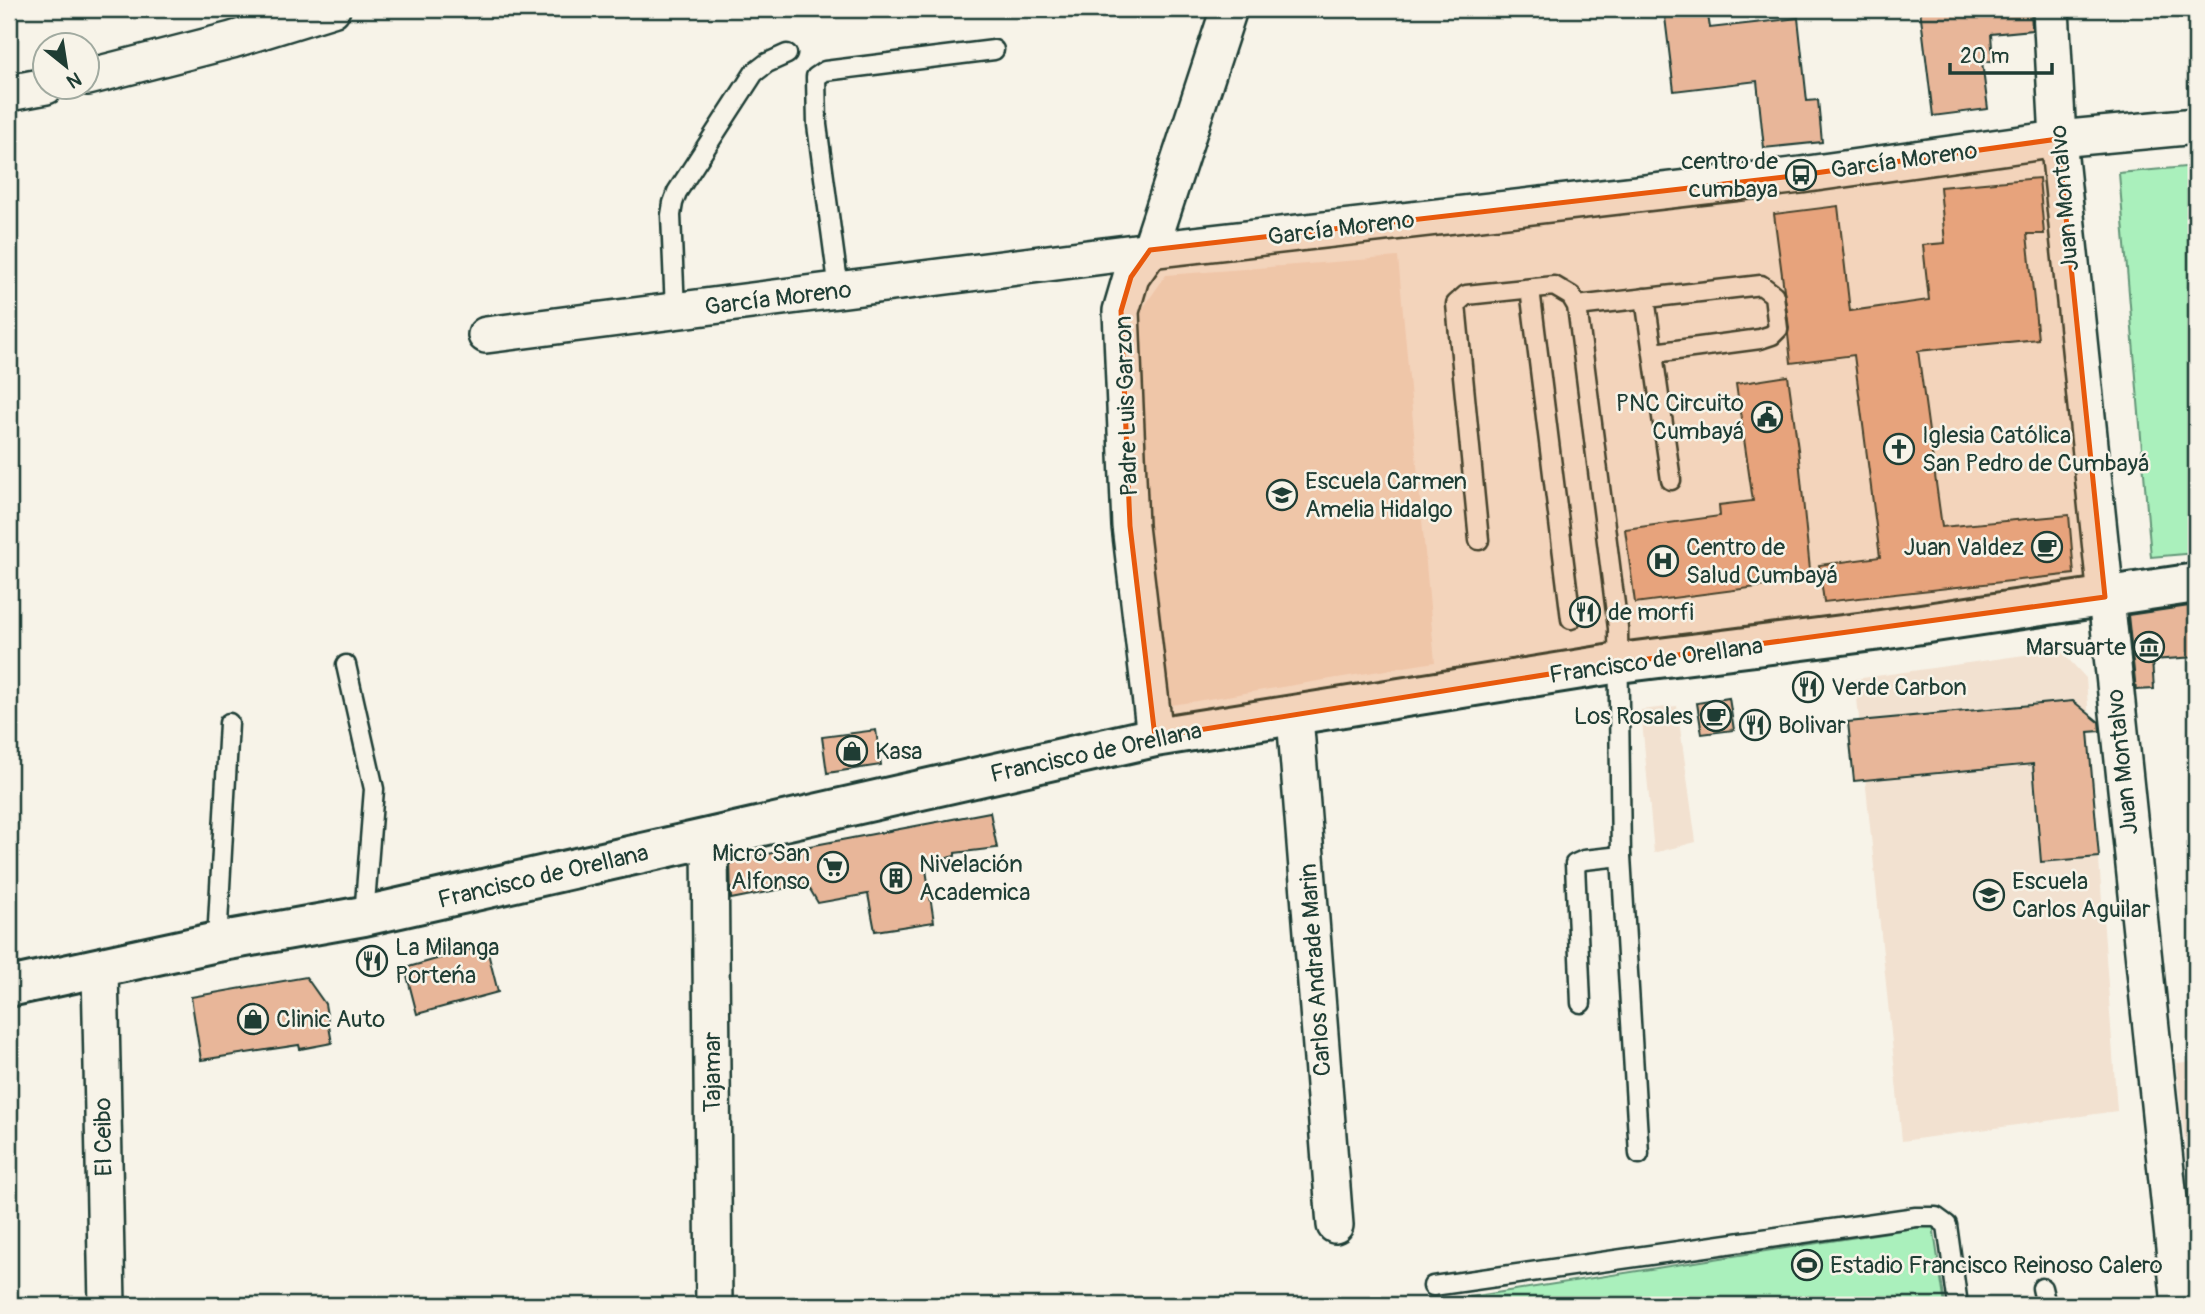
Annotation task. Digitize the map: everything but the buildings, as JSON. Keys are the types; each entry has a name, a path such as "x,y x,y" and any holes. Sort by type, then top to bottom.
{"street":[{"path":"102,73 232,40 332,9"},
{"name":"Padre Luis Garzon","path":"1155,737 1130,526 1121,312 1131,276 1150,250 1229,9"},
{"name":"Juan Montalvo","path":"2051,9 2058,139 2180,1305"},
{"path":"9,93 32,89"},
{"name":"García Moreno","path":"486,335 1150,250 1801,175 2058,139 2196,126"},
{"name":"Francisco de Orellana","path":"9,987 217,942 363,916 1155,737 1619,663 1874,631 2196,583"},
{"name":"Carlos Andrade Marin","path":"1295,716 1335,1225"},
{"name":"Tajamar","path":"710,839 714,1305"},
{"name":"El Ceibo","path":"100,969 107,1305"}],"lane":[{"path":"839,290 817,125 816,77 825,71 994,50"},
{"path":"676,312 671,215 677,192 754,73 767,63 787,54"},
{"path":"1577,306 1761,285 1774,295 1778,329 1772,335 1760,339 1654,353"},
{"path":"1479,540 1456,304 1466,295 1554,286 1571,296 1577,306 1618,628 1621,856 1639,1154"},
{"path":"1530,289 1571,620"},
{"path":"1645,298 1671,480"},
{"path":"346,665 374,789 363,916"},
{"path":"217,942 229,723"},
{"path":"1581,1003 1575,864 1584,860 1621,856"},
{"path":"1433,1286 1916,1217 1936,1217 1947,1225 1958,1305"}],"highlighted area":[{"path":"2058,139 2105,597 1619,663 1155,737 1130,526 1121,311 1131,277 1150,250 1801,175"}],"shaded area":[{"name":"Escuela Carmen Amelia Hidalgo","path":"1398,257 1435,662 1166,706 1129,328 1166,275"},
{"name":"Escuela Carlos Aguilar","path":"2060,650 2086,678 2117,1111 1902,1141 1855,679"},
{"path":"1677,706 1696,842 1654,853 1641,710"},
{"path":"2196,1061 2196,1242 2176,1063"}],"green space":[{"path":"2196,166 2196,553 2151,557 2119,173"},
{"name":"Estadio Francisco Reinoso Calero","path":"1933,1225 1945,1305 1419,1305"}],"place":[{"name":"centro de cumbaya","path":"1801,175"},
{"name":"PNC Circuito Cumbayá","path":"1767,417"},
{"name":"Iglesia Católica San Pedro de Cumbayá","path":"1899,449"},
{"name":"Escuela Carmen Amelia Hidalgo","path":"1282,495"},
{"name":"Juan Valdez","path":"2047,547"},
{"name":"Centro de Salud Cumbayá","path":"1663,561"},
{"name":"de morfi","path":"1585,612"},
{"name":"Marsuarte","path":"2149,647"},
{"name":"Verde Carbon","path":"1808,687"},
{"name":"Los Rosales","path":"1716,716"},
{"name":"Bolivar","path":"1755,725"},
{"name":"Kasa","path":"852,751"},
{"name":"Micro San Alfonso","path":"833,867"},
{"name":"Nivelación Academica","path":"896,878"},
{"name":"Escuela Carlos Aguilar","path":"1989,895"},
{"name":"La Milanga Porteńa","path":"372,961"},
{"name":"Clinic Auto","path":"253,1019"},
{"name":"Estadio Francisco Reinoso Calero","path":"1807,1265"}]}
